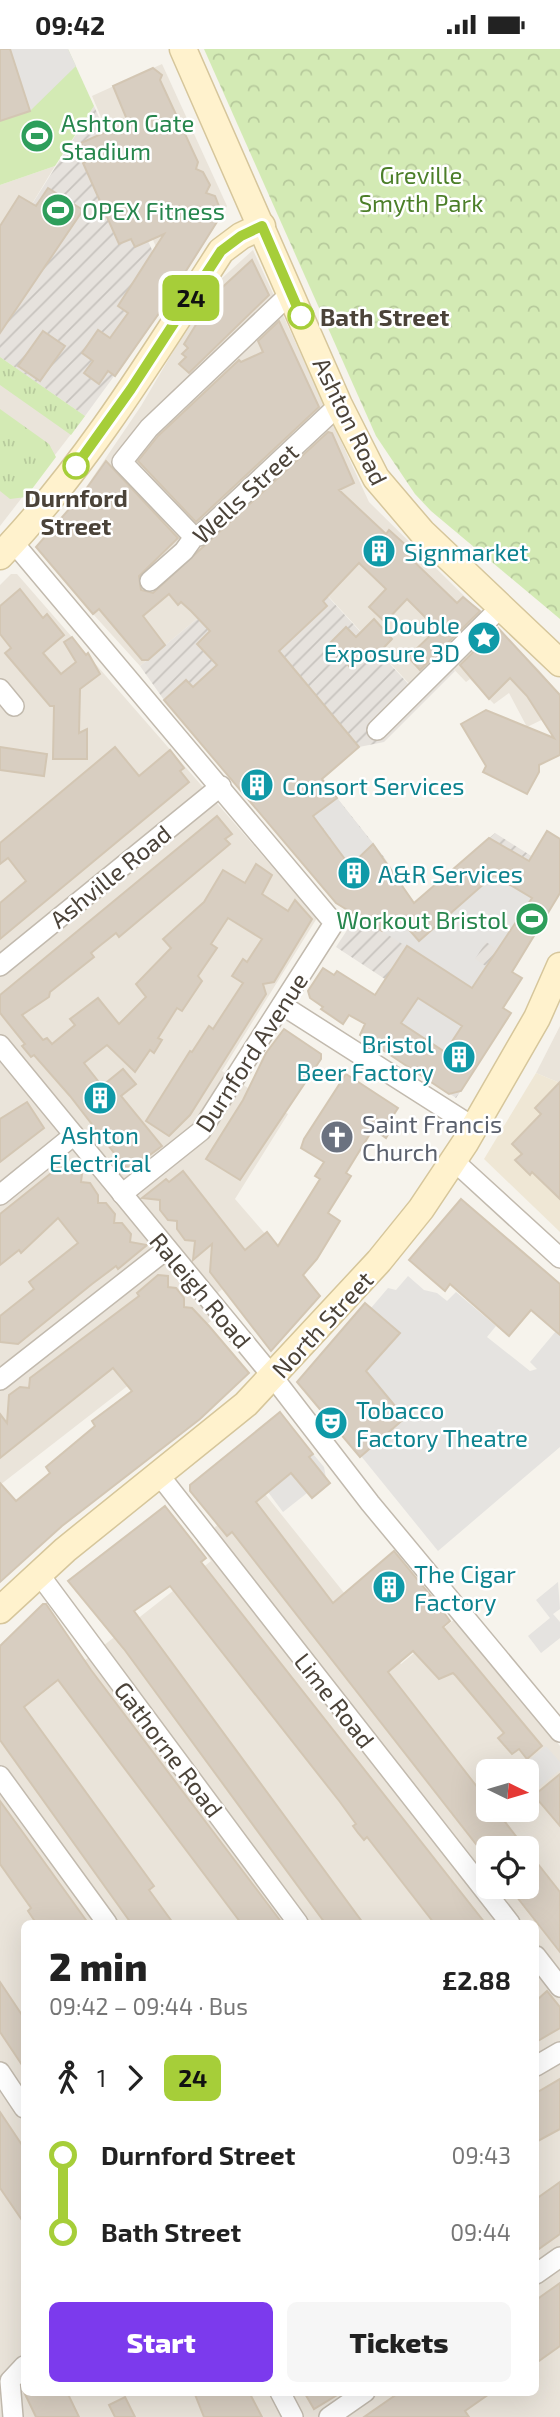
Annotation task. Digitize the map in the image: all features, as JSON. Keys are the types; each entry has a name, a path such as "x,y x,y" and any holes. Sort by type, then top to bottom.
{"street":[{"name":"Ashton Road","path":"183,49 340,405 385,491 422,532 560,663"},
{"path":"221,786 7,549 58,490 110,420 221,251 241,236 262,226"},
{"path":"194,537 122,461 149,428 291,293"},
{"name":"Wells Street","path":"150,581 184,551 194,537 199,536 340,405"},
{"path":"377,730 502,607"},
{"path":"0,689 14,706"},
{"name":"Durnford Avenue","path":"122,1194 197,1137 334,923 221,786"},
{"name":"Ashville Road","path":"0,966 221,786"},
{"name":"North Street","path":"0,1610 92,1528 221,1427 273,1377 379,1261 454,1161 475,1128 537,1018 560,966"},
{"path":"282,1005 475,1128"},
{"name":"Raleigh Road","path":"0,1045 273,1377 370,1503 560,1732"},
{"path":"0,1195 74,1135"},
{"path":"454,1161 560,1258"},
{"path":"0,1380 167,1249"},
{"name":"Lime Road","path":"160,1476 508,1920"},
{"name":"Gathorne Road","path":"39,1574 296,1920"},
{"path":"0,1776 105,1920"},
{"path":"539,1960 560,1987"},
{"path":"539,2064 560,2052"},
{"path":"0,2072 21,2104"},
{"path":"539,2272 560,2257"},
{"path":"13,2417 10,2381 21,2369"},
{"path":"282,2396 293,2417"},
{"path":"329,2417 359,2396"}],"shaded area":[{"path":"10,49 68,49 76,66 30,111"},
{"path":"162,64 227,206 221,215 156,247 92,96"},
{"path":"94,106 153,239 148,241 153,252 131,287 163,309 85,416 0,357 0,255"},
{"path":"55,166 21,222 0,255 0,185"},
{"path":"253,250 369,502 539,670 560,695 560,711 527,727 509,693 494,704 470,679 466,682 443,658 414,689 328,596 198,618 140,666 93,614 143,571 78,499 141,406 210,289"},
{"path":"0,357 85,416 0,526"},
{"path":"11,574 17,574 317,918 222,1071 288,1114 235,1199 274,1244 212,1298 224,1311 0,1485 0,585"},
{"path":"320,588 413,689 443,658 455,671 384,742 359,747 322,779 384,857 414,903 495,833 560,874 560,893 512,972 522,978 515,990 503,983 493,1002 511,1013 456,1098 414,1069 446,1019 336,947 357,915 164,700 140,666 198,618"},
{"path":"265,732 327,805 337,798 373,844 325,889 332,840 320,824 313,830"},
{"path":"494,875 532,898 507,939 504,938 497,949 486,942 475,959 498,974 492,1001 382,931 398,917 419,941"},
{"path":"418,997 462,1026 445,1052 401,1023"},
{"path":"560,1026 560,1083 536,1073"},
{"path":"536,1073 560,1083 560,1232 484,1159"},
{"path":"408,1276 424,1290 437,1293 447,1301 456,1292 496,1326 487,1337 530,1371 537,1369 530,1362 556,1331 560,1335 560,1447 438,1551 361,1456 405,1418 366,1371 371,1308 388,1288 396,1290"},
{"path":"313,1454 324,1467 326,1478 283,1512 268,1492"},
{"path":"261,1489 401,1664 456,1618 560,1746 560,2417 0,2417 0,1727 211,1561 197,1542"},
{"path":"558,1582 560,1609 553,1614 560,1622 560,1638 541,1653 528,1636 550,1618 536,1600"},
{"path":"546,1746 560,1762 560,1770 539,1787 539,1759 530,1759"}],"green space":[{"name":"Ashton Gate Stadium","path":"0,49 68,49 94,106 55,166 0,185"},
{"name":"Greville Smyth Park","path":"204,49 560,49 560,619 431,511 415,494 376,436"},
{"path":"0,357 85,416 71,435 0,385"},
{"path":"0,409 49,444 56,457 26,497 10,499 0,491"}],"building":[{"path":"0,49 10,49 30,111 0,121"},
{"path":"153,68 162,75 160,80 198,162 196,169 203,172 210,185 206,193 215,196 222,214 162,309 115,376 108,371 99,384 84,373 93,361 82,353 98,330 110,338 128,313 118,306 164,234 135,247 131,239 119,244 83,163 89,161 81,143 128,122 113,86"},
{"path":"48,188 83,210 0,333 0,226 19,196 36,206"},
{"path":"252,260 269,295 189,373 179,364 186,357 182,354 188,348 184,344 215,294"},
{"path":"279,321 319,407 196,522 138,461 158,436 239,360 241,362 263,352 258,341"},
{"path":"43,331 65,346 40,381 18,366"},
{"path":"328,432 332,433 354,483 339,490 386,534 389,530 408,547 404,552 457,603 463,597 480,611 420,670 408,657 437,629 407,599 385,622 369,607 386,589 359,563 323,601 327,606 279,651 359,747 322,779 337,798 313,816 350,866 373,844 414,903 489,838 529,861 547,831 560,839 560,893 512,972 522,978 503,1008 511,1013 461,1091 449,1094 360,1035 365,1024 349,1015 343,1024 321,1009 323,1007 310,998 308,991 323,968 334,975 337,971 375,995 407,946 472,988 532,898 494,875 419,941 398,917 382,931 336,903 164,700 186,680 193,687 217,665 197,644 210,631 181,602 178,605 169,594 143,616 165,645 148,660 142,660 99,609 93,614 36,547 84,492 106,461 178,538 139,576 141,590 153,593","holes":["418,998 462,1026 445,1052 401,1023"]},
{"path":"20,589 43,618 47,614 64,635 43,653 61,674 76,662 64,642 72,637 86,655 88,653 100,674 80,689 79,733 87,729 87,759 53,759 54,706 50,706 5,653 11,648 0,634 0,606"},
{"path":"374,619 392,639 373,659 365,652 349,666 330,643 346,627 356,637"},
{"path":"498,628 560,695 560,755 539,765 539,772 527,794 483,772 486,766 461,724 486,710 554,738 527,696 510,678 489,699 460,665"},
{"path":"0,747 47,754 44,776 0,770"},
{"path":"115,747 139,776 170,750 184,768 180,771 189,782 0,939 0,903 26,881 8,858 0,864 0,843"},
{"path":"217,816 232,834 225,839 230,844 119,937 116,933 91,953 94,957 50,992 49,997 22,1015 43,1040 47,1038 52,1044 75,1025 70,1019 98,998 119,1024 146,997 136,984 171,948 163,939 204,902 223,870 245,883 256,864 272,875 262,894 288,911 295,900 312,919 274,982 263,984 266,994 190,1115 169,1136 146,1121 190,1051 192,1052 209,1026 213,1029 243,983 232,976 243,959 247,962 262,939 228,918 211,944 217,948 198,976 202,981 182,1011 177,1008 158,1038 162,1040 154,1053 150,1050 135,1072 107,1045 84,1063 102,1086 123,1069 136,1084 121,1096 162,1146 132,1168 125,1167 70,1096 34,1055 31,1057 22,1046 25,1044 0,1013 0,995"},
{"path":"284,1029 321,1054 321,1059 240,1180 206,1159 243,1100 266,1053"},
{"path":"346,1074 398,1108 391,1119 395,1122 386,1138 373,1129 346,1173 351,1176 328,1213 340,1221 317,1259 303,1275 320,1296 271,1351 210,1272 212,1244 193,1260 195,1241 185,1240 177,1229 177,1221 168,1220 160,1210 160,1200 142,1198 166,1179 169,1182 183,1171 245,1250 267,1232 278,1246 320,1179 315,1176 324,1162 301,1148 304,1139"},
{"path":"560,1082 560,1199 515,1160 522,1154 512,1144 541,1114 535,1108"},
{"path":"27,1102 44,1128 0,1162 0,1119"},
{"path":"65,1162 73,1163 82,1174 81,1182 90,1183 98,1195 98,1203 106,1203 115,1214 114,1223 122,1223 131,1234 130,1242 147,1245 118,1269 116,1266 92,1284 18,1344 0,1342 0,1316 34,1289 29,1282 78,1243 58,1218 21,1253 19,1250 0,1265 0,1214"},
{"path":"461,1199 560,1284 560,1335 531,1310 509,1336 450,1284 445,1291 409,1260"},
{"path":"158,1275 168,1276 168,1287 176,1288 184,1298 184,1307 192,1308 249,1373 200,1419 62,1526 0,1582 0,1483 16,1501 50,1473 46,1467 95,1426 92,1421 132,1391 113,1368 0,1458 0,1414 7,1423 9,1395 20,1387 29,1388 30,1378 139,1296 137,1293"},
{"path":"365,1303 400,1333 366,1371 405,1418 360,1457 297,1382"},
{"path":"280,1412 313,1454 309,1457 330,1483 312,1498 291,1473 256,1502 333,1603 394,1551 450,1621 443,1627 542,1746 527,1759 519,1749 512,1754 498,1738 504,1733 456,1676 453,1673 439,1679 413,1651 388,1672 476,1786 476,1822 505,1822 516,1836 476,1836 476,1844 232,1532 227,1536 190,1491 190,1485"},
{"path":"165,1506 206,1558 201,1562 483,1920 432,1920 367,1837 364,1840 358,1833 353,1826 356,1824 340,1802 170,1586 134,1611 361,1920 323,1920 124,1649 68,1581"},
{"path":"46,1604 91,1670 280,1920 239,1920 58,1680 24,1707 154,1886 149,1890 171,1920 129,1920 0,1740 0,1646"},
{"path":"560,1774 560,1826 539,1801 539,1791"},
{"path":"0,1801 86,1920 34,1920 28,1911 31,1908 0,1864"},
{"path":"539,1865 560,1892 560,1952 539,1925 539,1920 535,1920 518,1899 539,1899"},
{"path":"0,1982 21,2014 21,2064 0,2032"},
{"path":"547,1991 560,2007 560,2028 539,2040 539,1998"},
{"path":"560,2079 560,2129 539,2140 539,2091"},
{"path":"0,2112 21,2144 21,2219 0,2188"},
{"path":"560,2182 560,2234 539,2249 539,2197"},
{"path":"560,2283 560,2346 539,2361 539,2298"},
{"path":"26,2396 69,2396 79,2417 36,2417"},
{"path":"196,2396 251,2396 262,2417 204,2417"},
{"path":"306,2396 335,2396 314,2409"},
{"path":"394,2396 486,2396 465,2411 469,2417 364,2417"},
{"path":"125,2397 135,2417 115,2417 109,2405"}],"bus line":[{"name":"24","path":"76,466 131,389 221,251 241,236 262,226 301,316"}],"place":[{"name":"Ashton Gate Stadium","path":"37,136"},
{"name":"OPEX Fitness","path":"58,210"},
{"name":"Bath Street","path":"301,316"},
{"name":"Durnford Street","path":"76,466"},
{"name":"Signmarket","path":"379,551"},
{"name":"Double Exposure 3D","path":"484,638"},
{"name":"Consort Services","path":"257,785"},
{"name":"A&R Services","path":"354,873"},
{"name":"Workout Bristol","path":"532,919"},
{"name":"Bristol Beer Factory","path":"459,1057"},
{"name":"Ashton Electrical","path":"100,1098"},
{"name":"Saint Francis Church","path":"337,1137"},
{"name":"Tobacco Factory Theatre","path":"331,1423"},
{"name":"The Cigar Factory","path":"389,1587"}]}
